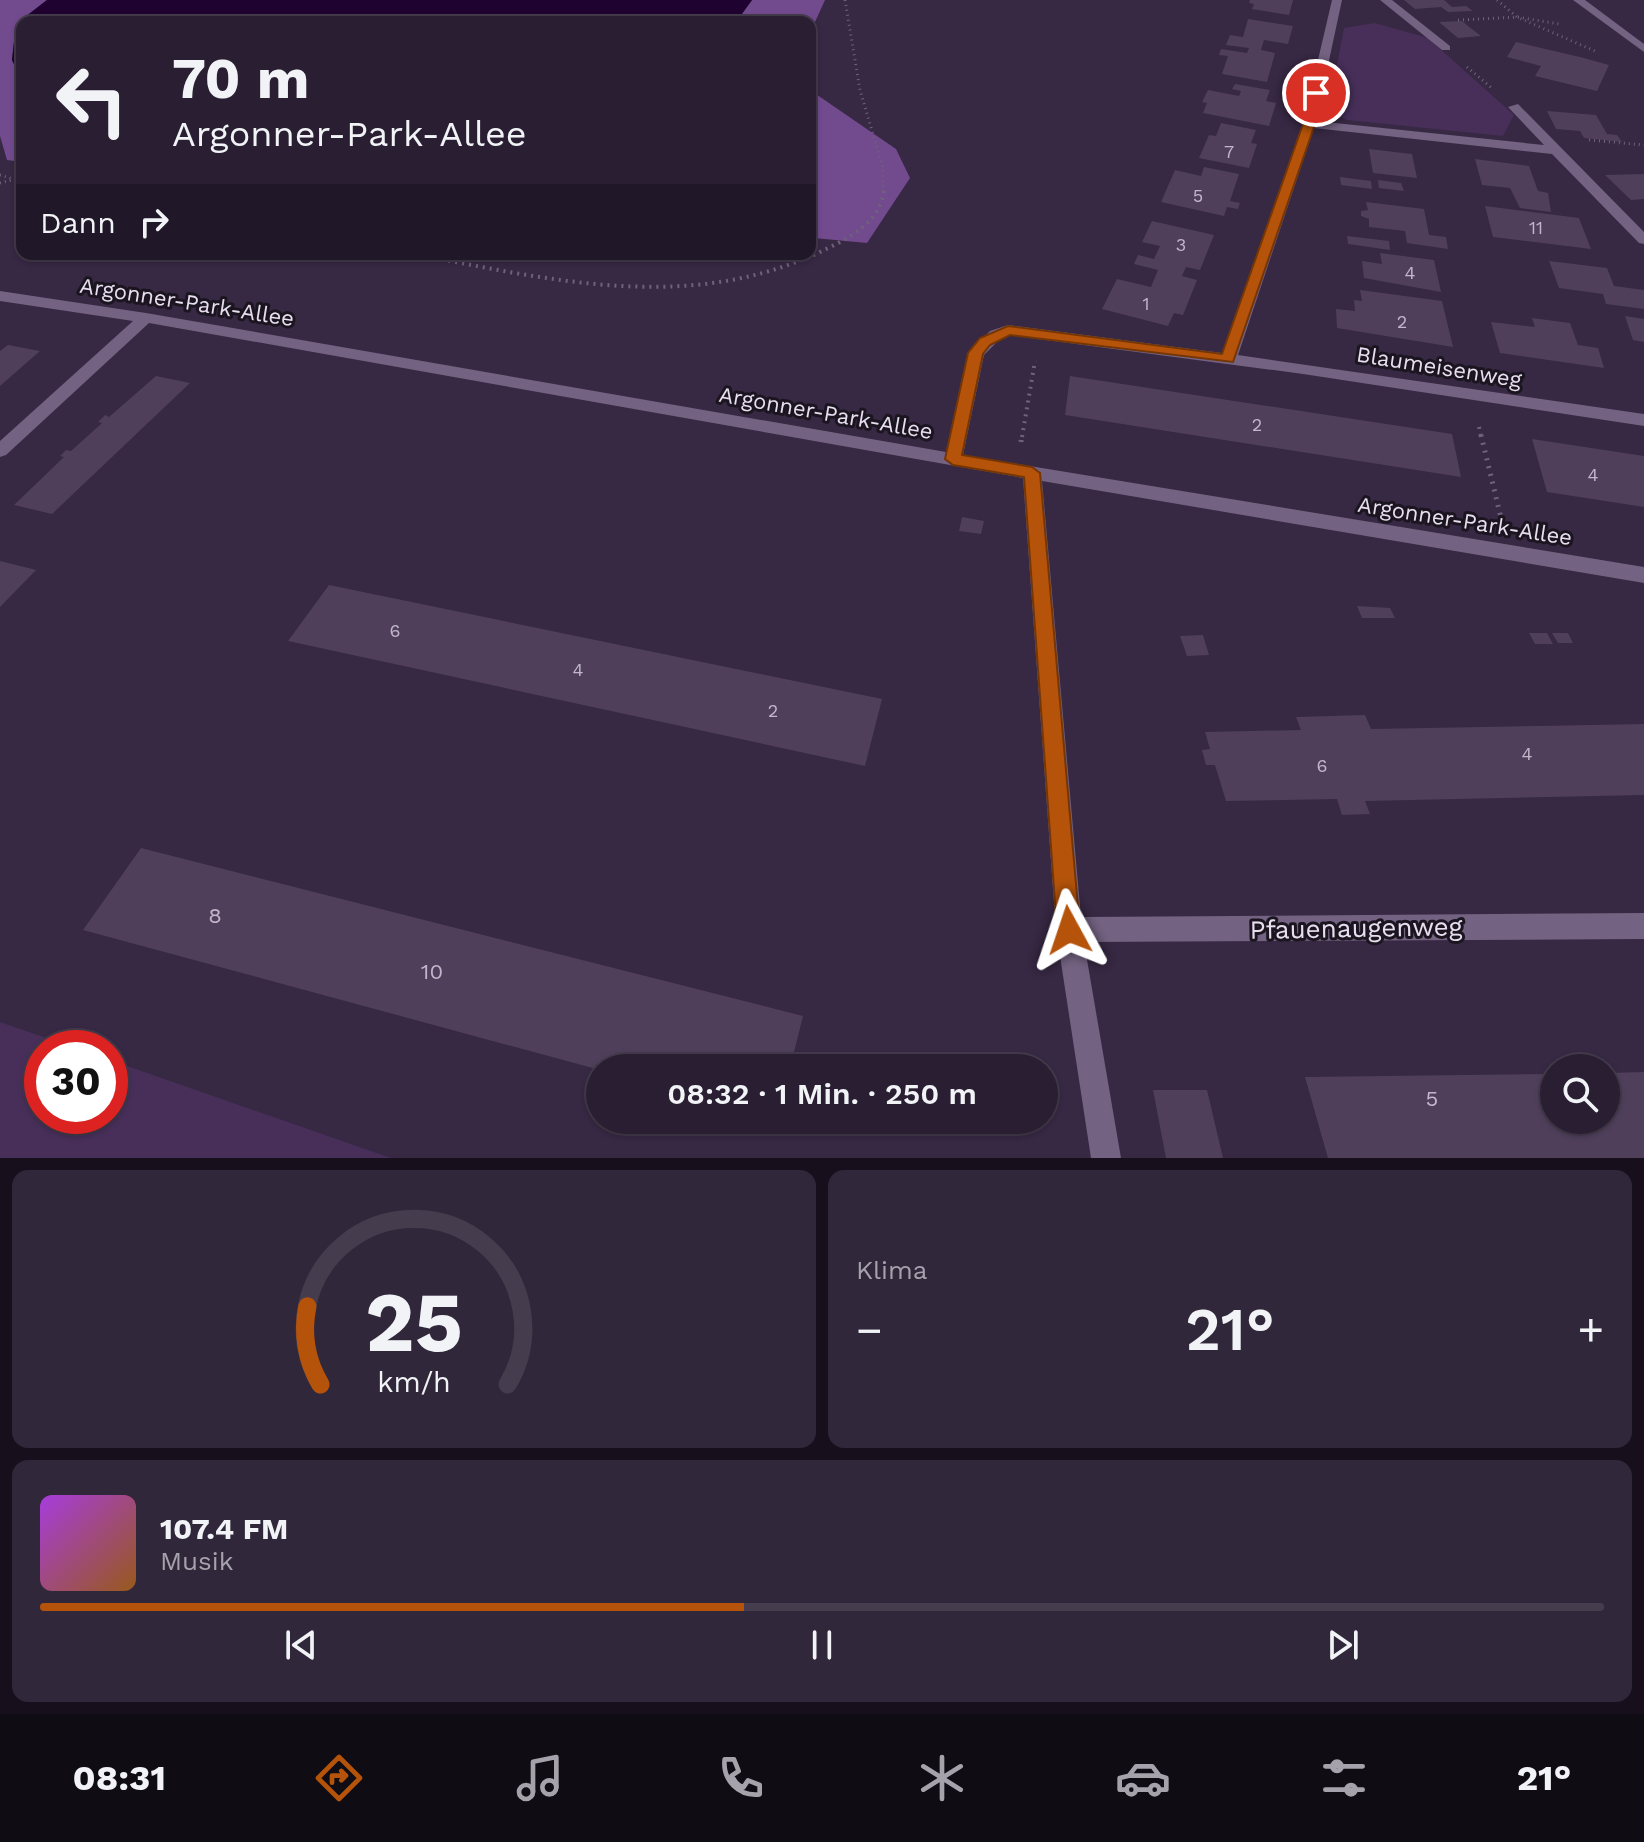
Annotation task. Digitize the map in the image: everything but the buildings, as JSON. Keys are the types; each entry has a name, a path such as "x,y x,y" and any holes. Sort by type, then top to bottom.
{"street":[{"path":"1228,359 1309,124 1337,0"},
{"path":"1385,0 1446,48"},
{"path":"1582,1 1644,49"},
{"path":"1514,107 1644,240"},
{"path":"1309,124 1553,150"},
{"name":"Argonner-Park-Allee","path":"0,296 146,318 953,459 1644,575"},
{"path":"0,451 146,318"},
{"name":"Blaumeisenweg","path":"953,459 976,353 996,334 1008,330 1644,420"},
{"path":"1024,471 1069,930 1106,1158"},
{"name":"Pfauenaugenweg","path":"1069,930 1644,926"}],"path":[{"path":"816,254 870,221 878,213 883,194 884,170 860,91 845,0"},
{"path":"1497,0 1517,17 1602,55"},
{"path":"1413,22 1517,17 1561,24"},
{"path":"1446,48 1514,107"},
{"path":"0,175 16,181"},
{"path":"0,183 13,180"},
{"path":"451,260 591,283 671,289 718,286 764,277 803,260"},
{"path":"1024,471 1041,333"},
{"path":"1471,395 1510,553"}],"shaded area":[{"path":"0,0 47,0 26,16 16,16 12,60 16,68 16,161 7,160 0,136"},
{"path":"47,0 752,0 740,16 26,16"},
{"path":"752,0 825,0 816,20 816,16 740,16"},
{"path":"1375,23 1428,38 1514,115 1503,136 1347,120 1328,111 1344,28"},
{"path":"16,24 16,68 12,60"},
{"path":"816,94 896,149 910,178 867,243 816,238"},
{"path":"0,1022 24,1030 24,1134 128,1134 128,1066 391,1158 0,1158"}],"route":[{"path":"1069,930 1032,473 953,459 976,353 985,341 1008,330 1228,359 1309,124 1316,93"}]}
